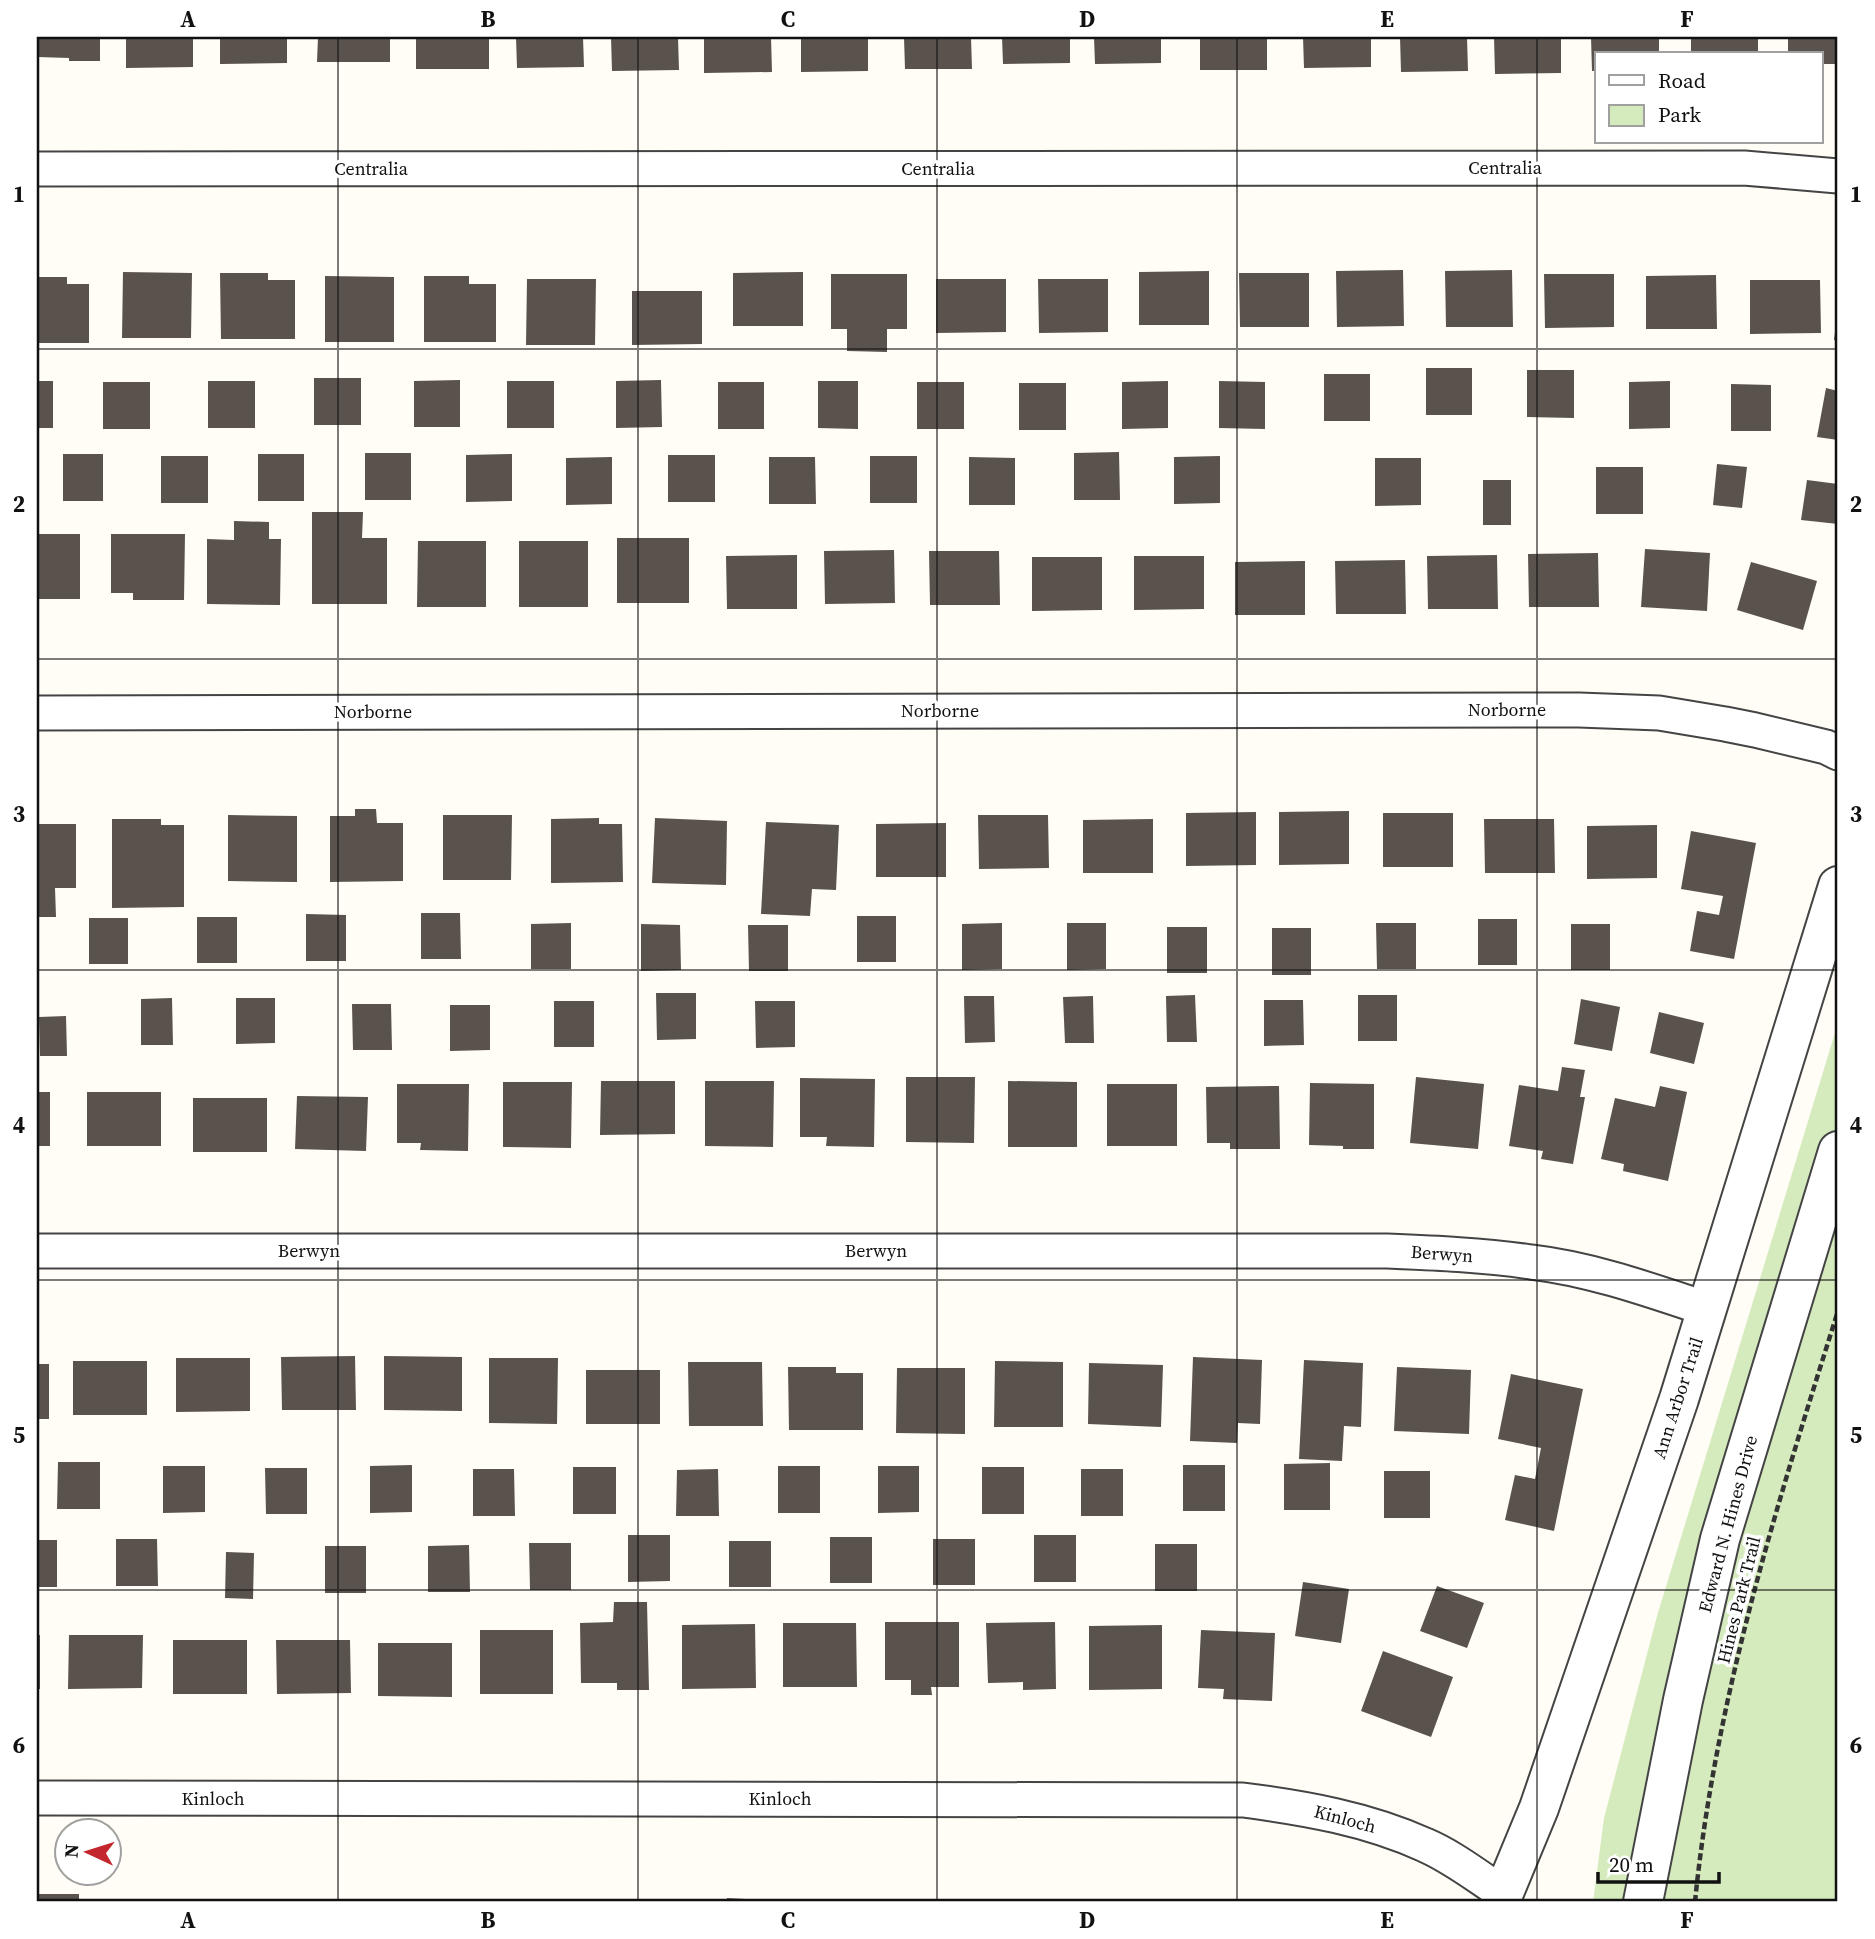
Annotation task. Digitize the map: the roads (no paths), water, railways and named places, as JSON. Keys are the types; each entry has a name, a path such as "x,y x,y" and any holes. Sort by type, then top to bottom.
{"street":[{"name":"Centralia","path":"37,169 1744,168 1838,176"},
{"name":"Norborne","path":"37,713 1579,710 1659,713 1755,730 1838,752"},
{"name":"Ann Arbor Trail","path":"1502,1898 1539,1808 1674,1412 1838,886"},
{"name":"Edward N. Hines Drive","path":"1643,1902 1683,1700 1720,1538 1838,1151"},
{"name":"Berwyn","path":"37,1251 1387,1251 1533,1262 1585,1272 1707,1309"},
{"name":"Kinloch","path":"37,1798 1243,1800 1305,1808 1380,1828 1427,1846 1502,1898"}]}
